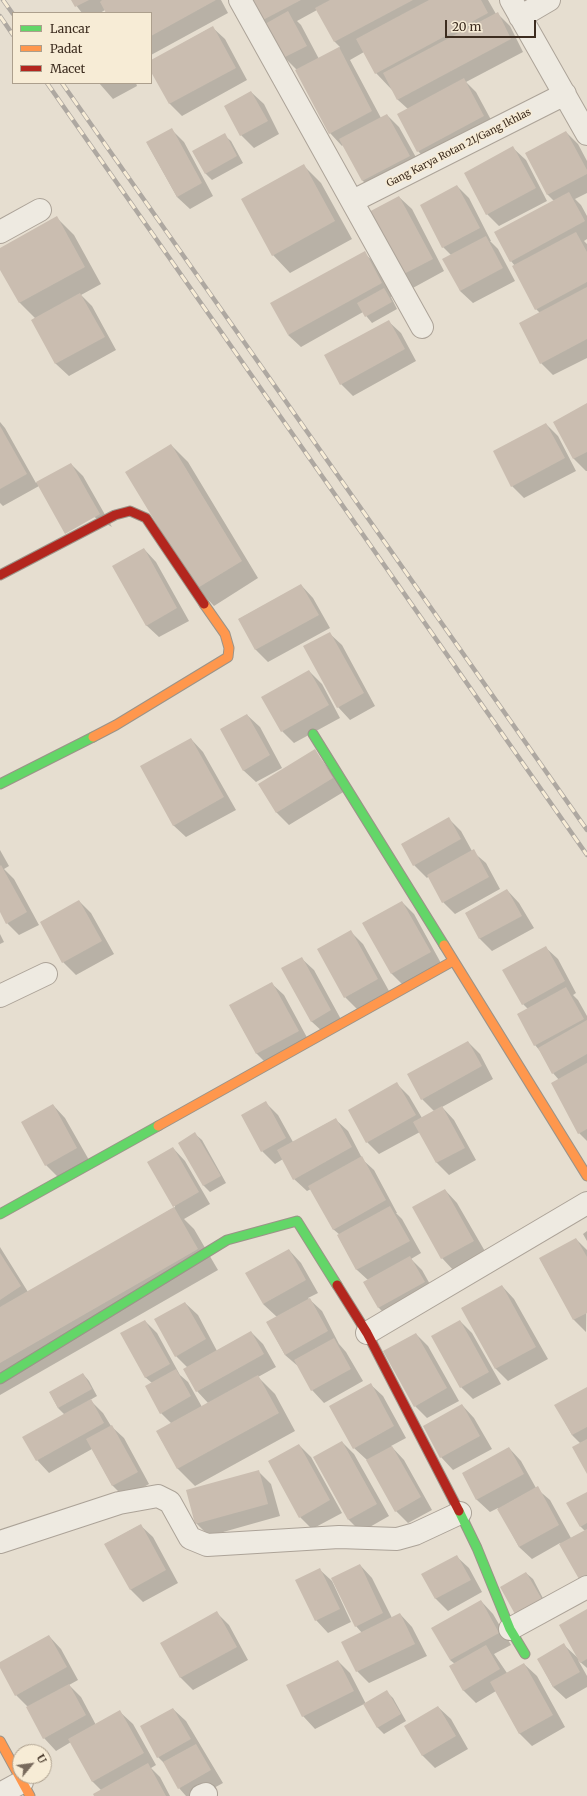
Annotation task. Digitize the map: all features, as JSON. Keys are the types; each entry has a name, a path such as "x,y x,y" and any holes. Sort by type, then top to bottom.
{"street":[{"path":"240,0 422,326"},
{"path":"549,0 515,8 587,134"},
{"name":"Gang Karya Rotan 21/Gang Ikhlas","path":"353,201 565,94"},
{"path":"0,232 40,210"},
{"path":"0,575 115,515 130,511 146,518 225,634 229,648 228,657 220,663 136,714 0,784"},
{"path":"313,734 587,1176"},
{"path":"0,1214 453,961"},
{"path":"0,996 46,974"},
{"path":"367,1333 587,1203"},
{"path":"0,1379 228,1240 297,1222 367,1333 460,1513 477,1548 510,1629 525,1654"},
{"path":"0,1542 119,1503 158,1496 170,1502 190,1538 207,1545 339,1537 397,1539 415,1534 460,1513"},
{"path":"510,1629 587,1587"},
{"path":"0,1741 26,1789 0,1794"}],"building":[{"path":"71,0 89,0 75,7"},
{"path":"102,0 216,0 152,35 152,12 105,12 100,2"},
{"path":"249,0 301,0 261,21"},
{"path":"330,0 413,0 334,42 315,8"},
{"path":"429,0 481,0 488,13 375,74 356,39"},
{"path":"288,11 307,46 283,58 265,24"},
{"path":"498,12 511,39 397,100 383,73"},
{"path":"213,26 236,68 169,104 152,74 152,59"},
{"path":"339,47 372,111 329,134 295,70"},
{"path":"464,78 484,116 417,152 397,114"},
{"path":"251,91 268,121 240,136 224,106"},
{"path":"387,114 410,156 362,181 339,139"},
{"path":"172,128 202,183 177,197 146,142"},
{"path":"566,131 587,170 587,174 547,195 525,153"},
{"path":"225,133 237,156 205,174 192,151"},
{"path":"513,146 536,188 486,215 464,173"},
{"path":"304,164 335,221 272,256 241,199"},
{"path":"457,185 480,228 442,248 420,205"},
{"path":"569,192 585,221 510,262 494,232"},
{"path":"399,196 433,259 398,277 365,214"},
{"path":"57,216 85,267 19,303 0,270 0,248"},
{"path":"576,232 587,252 587,282 535,310 512,266"},
{"path":"486,236 503,268 460,291 442,259"},
{"path":"365,251 382,283 288,335 270,303"},
{"path":"587,287 587,339 540,364 519,323"},
{"path":"384,288 392,302 365,317 357,303"},
{"path":"80,293 105,337 55,364 31,320"},
{"path":"389,320 405,349 340,385 324,355"},
{"path":"587,403 587,452 573,459 553,422"},
{"path":"546,423 565,458 511,487 493,451"},
{"path":"0,426 27,474 0,489"},
{"path":"171,444 242,561 196,589 125,472"},
{"path":"71,463 100,514 65,534 36,482"},
{"path":"144,548 177,608 146,626 112,566"},
{"path":"301,584 319,615 255,650 238,619"},
{"path":"330,632 364,693 337,708 303,646"},
{"path":"309,670 329,705 281,732 261,697"},
{"path":"247,714 270,755 243,771 220,729"},
{"path":"191,738 224,797 173,826 140,766"},
{"path":"315,749 333,778 276,813 258,784"},
{"path":"449,817 461,839 413,866 401,844"},
{"path":"474,849 489,877 442,903 427,875"},
{"path":"1,865 27,912 6,924 0,912"},
{"path":"507,889 522,916 479,939 465,913"},
{"path":"79,900 102,941 62,963 40,922"},
{"path":"402,901 431,952 391,974 362,923"},
{"path":"351,930 378,979 344,998 317,949"},
{"path":"546,946 565,981 522,1005 502,970"},
{"path":"302,957 331,1010 311,1022 281,968"},
{"path":"272,982 299,1031 256,1054 229,1005"},
{"path":"566,987 584,1019 534,1046 517,1014"},
{"path":"587,1020 587,1054 552,1074 538,1048"},
{"path":"468,1041 482,1066 421,1100 407,1074"},
{"path":"587,1063 587,1129 578,1134 551,1083"},
{"path":"397,1082 416,1115 366,1143 348,1110"},
{"path":"266,1101 286,1138 261,1152 241,1115"},
{"path":"53,1104 77,1148 45,1166 21,1122"},
{"path":"442,1106 465,1148 436,1163 413,1122"},
{"path":"336,1118 352,1147 293,1180 277,1150"},
{"path":"195,1132 221,1176 203,1186 178,1143"},
{"path":"173,1147 199,1192 173,1207 147,1162"},
{"path":"362,1156 386,1200 333,1230 308,1186"},
{"path":"445,1189 474,1241 441,1259 412,1207"},
{"path":"390,1206 410,1241 356,1270 337,1235"},
{"path":"174,1207 198,1249 0,1363 0,1307"},
{"path":"576,1238 587,1257 587,1313 573,1320 539,1258"},
{"path":"289,1249 306,1280 263,1304 245,1273"},
{"path":"0,1253 21,1286 0,1300"},
{"path":"410,1256 425,1282 378,1308 363,1282"},
{"path":"502,1285 536,1347 495,1369 461,1308"},
{"path":"310,1298 328,1331 285,1355 266,1322"},
{"path":"185,1302 206,1339 175,1357 154,1319"},
{"path":"145,1320 170,1364 145,1378 120,1333"},
{"path":"460,1320 489,1372 460,1388 431,1336"},
{"path":"251,1331 264,1354 196,1392 183,1369"},
{"path":"416,1333 447,1388 414,1407 383,1351"},
{"path":"334,1338 351,1369 311,1391 294,1360"},
{"path":"176,1369 191,1396 160,1414 145,1386"},
{"path":"83,1373 92,1389 58,1408 49,1392"},
{"path":"258,1375 279,1413 177,1469 156,1431"},
{"path":"371,1383 394,1426 353,1449 329,1406"},
{"path":"587,1387 587,1427 572,1435 554,1405"},
{"path":"91,1399 104,1423 36,1461 22,1437"},
{"path":"462,1404 480,1436 440,1458 423,1426"},
{"path":"112,1425 138,1472 112,1486 86,1439"},
{"path":"587,1439 587,1474 572,1447"},
{"path":"342,1441 377,1504 348,1520 313,1457"},
{"path":"299,1444 330,1500 299,1518 268,1461"},
{"path":"392,1446 421,1497 395,1512 366,1460"},
{"path":"509,1447 524,1474 476,1500 462,1473"},
{"path":"259,1470 268,1504 195,1524 186,1490"},
{"path":"538,1486 559,1525 519,1547 497,1509"},
{"path":"587,1492 587,1523 580,1527 566,1503"},
{"path":"141,1524 166,1570 130,1590 104,1544"},
{"path":"587,1529 587,1583 583,1586 559,1544"},
{"path":"457,1555 471,1580 435,1599 421,1574"},
{"path":"360,1564 383,1613 355,1627 331,1578"},
{"path":"320,1568 340,1609 315,1621 295,1580"},
{"path":"526,1572 543,1601 516,1616 500,1587"},
{"path":"481,1600 499,1633 450,1660 431,1628"},
{"path":"587,1609 587,1659 580,1663 559,1625"},
{"path":"217,1611 237,1647 180,1678 160,1643"},
{"path":"400,1613 415,1644 356,1672 341,1642"},
{"path":"49,1635 67,1667 15,1696 0,1668 0,1662"},
{"path":"564,1643 580,1672 553,1687 537,1659"},
{"path":"486,1645 500,1669 463,1691 449,1666"},
{"path":"338,1660 354,1691 302,1717 286,1685"},
{"path":"524,1663 553,1715 519,1734 490,1682"},
{"path":"69,1684 86,1715 43,1739 26,1707"},
{"path":"387,1690 401,1714 377,1728 363,1704"},
{"path":"438,1706 456,1736 422,1756 404,1726"},
{"path":"173,1708 191,1739 157,1758 140,1726"},
{"path":"120,1710 144,1753 92,1782 68,1739"},
{"path":"196,1744 211,1770 178,1789 163,1762"},
{"path":"148,1763 166,1796 94,1796 93,1794"}],"railway":[{"path":"3,0 12,13"},
{"path":"0,16 12,34"},
{"path":"48,84 587,855"},
{"path":"63,84 587,830"}],"traffic: fast":[{"path":"313,734 444,945"},
{"path":"0,784 93,737"},
{"path":"0,1214 158,1126"},
{"path":"0,1379 227,1240 297,1221 337,1285"},
{"path":"459,1511 477,1548 510,1629 525,1654"}],"traffic: slow":[{"path":"93,737 116,725 228,657 229,648 225,634 204,604"},
{"path":"444,945 587,1176"},
{"path":"158,1126 453,961"},
{"path":"0,1741 30,1796"}],"traffic: jam":[{"path":"0,575 115,515 130,511 146,518 204,604"},
{"path":"337,1285 367,1333 459,1511"}]}
